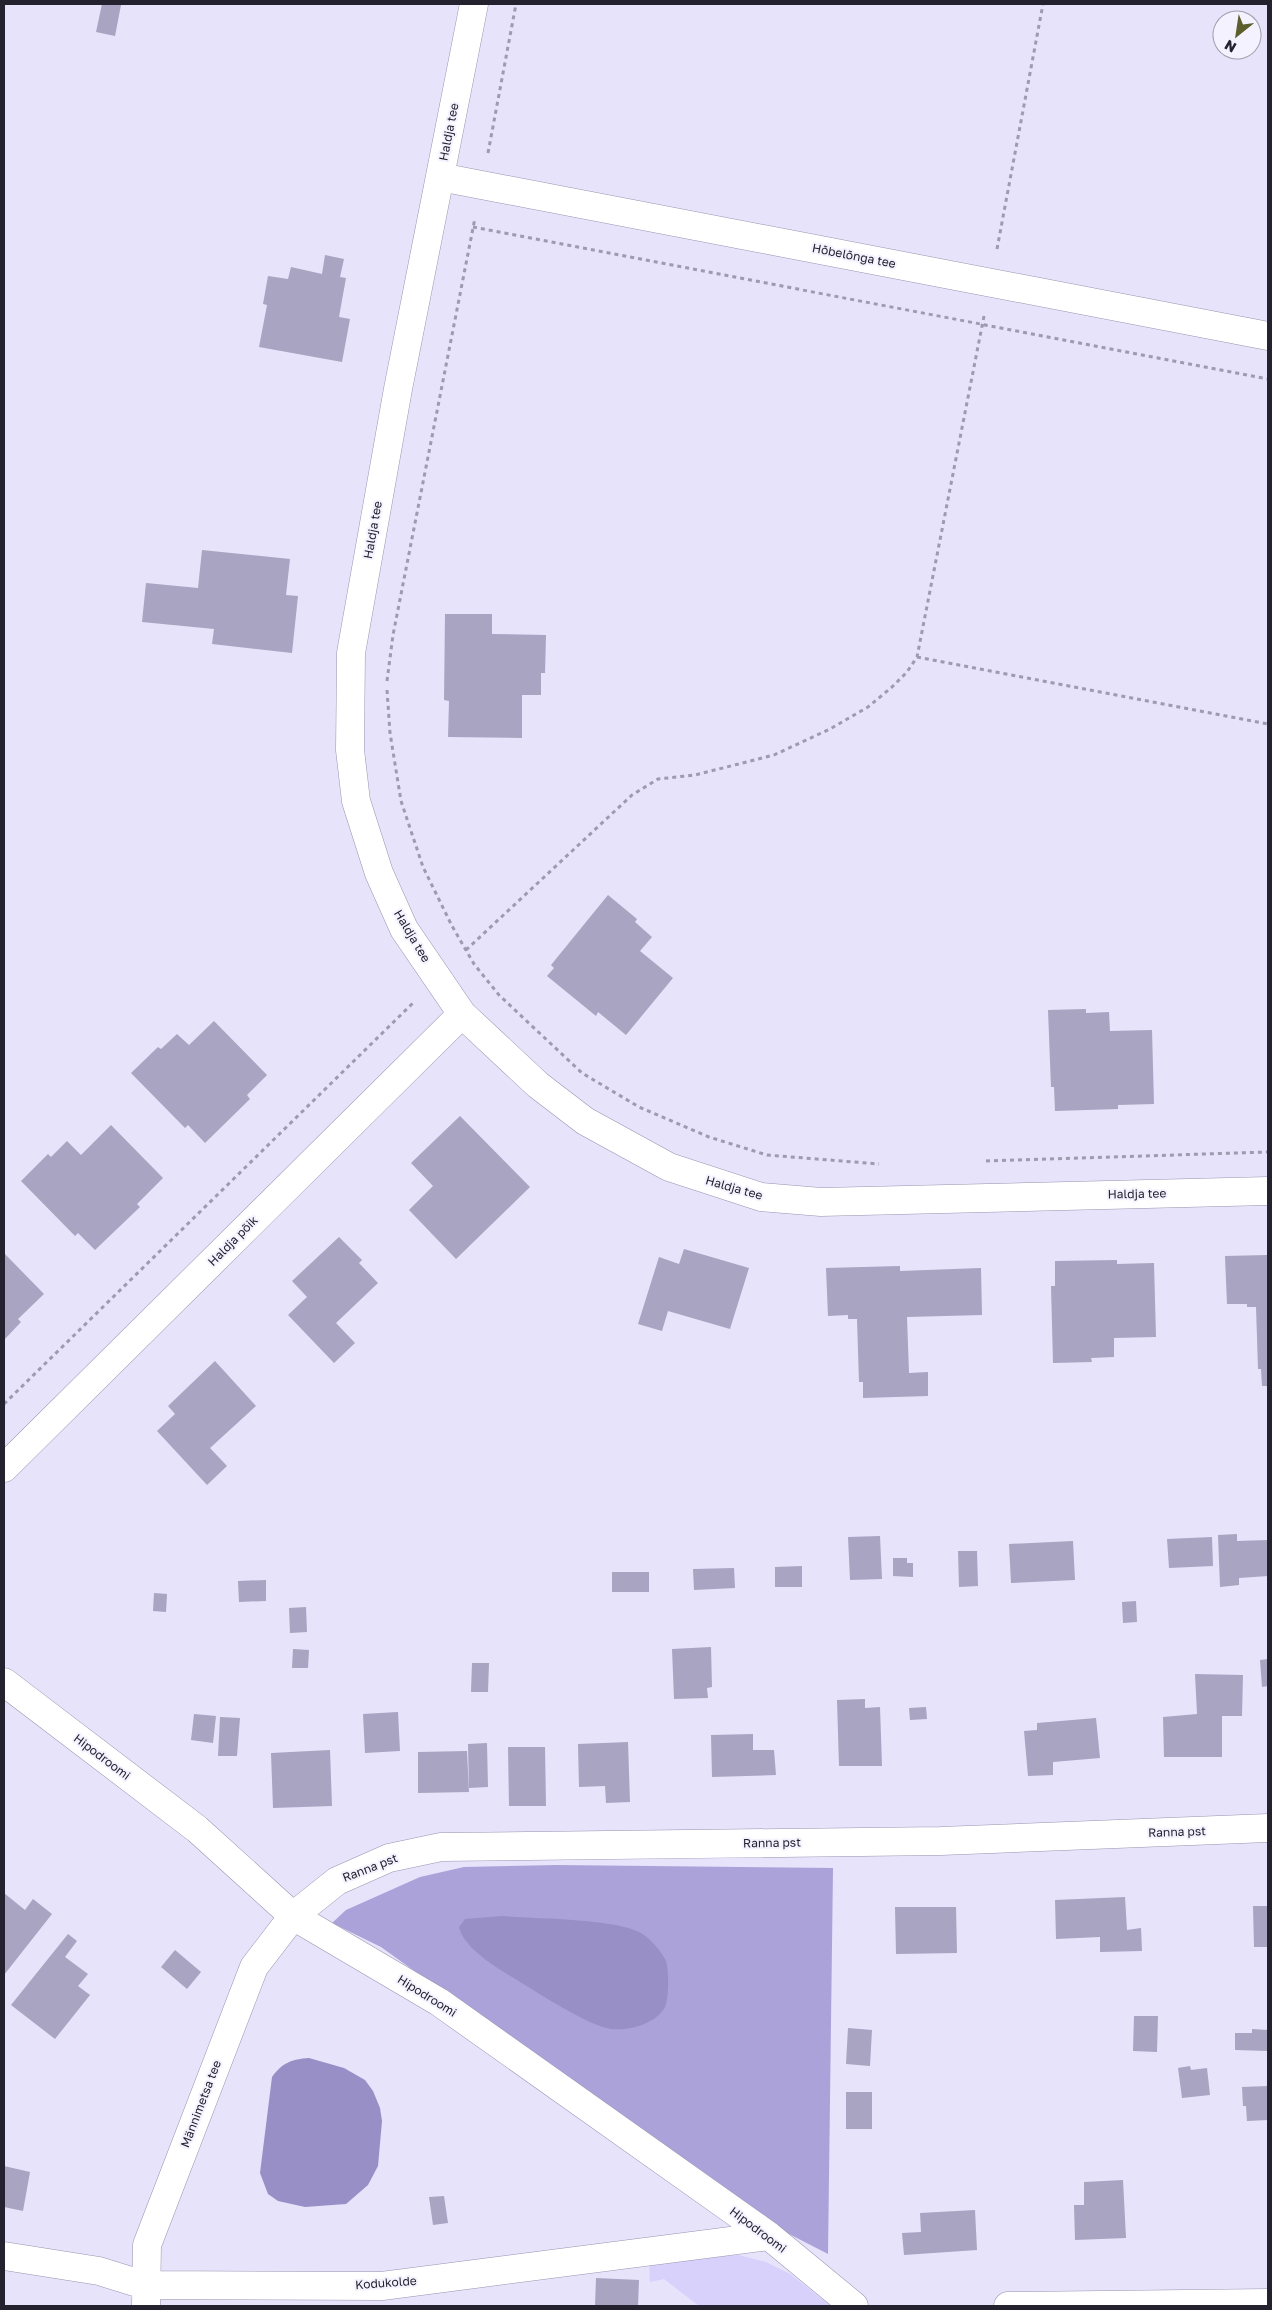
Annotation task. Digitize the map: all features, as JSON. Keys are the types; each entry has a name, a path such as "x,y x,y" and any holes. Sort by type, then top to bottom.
{"street":[{"name":"Haldja tee","path":"474,4 398,389 351,653 350,750 356,801 378,873 404,929 462,1014 538,1085 585,1121 669,1167 761,1197 821,1202 1268,1191"},
{"name":"Hõbelõnga tee","path":"440,177 1268,336"},
{"name":"Haldja põik","path":"4,1468 462,1014"},
{"name":"Hipodroomi","path":"4,1682 197,1829 293,1916 439,2002 769,2236 854,2306"},
{"name":"Ranna pst","path":"293,1916 337,1881 389,1858 441,1848 941,1840 1268,1828"},
{"name":"Männimetsa tee","path":"145,2296 147,2245 254,1967 293,1916"},
{"name":"Kodukolde","path":"4,2256 99,2271 145,2296 382,2286 769,2236"},
{"path":"1008,2306 1268,2303"}],"path":[{"path":"516,4 393,635 387,683 390,733 401,801 424,867 474,964 499,995 582,1073 639,1107 709,1137 767,1155 887,1164"},
{"path":"466,950 632,795 658,779 695,775 774,755 830,729 868,707 907,672 917,657 983,324 1043,4"},
{"path":"472,227 1268,379"},
{"path":"917,657 1268,724"},
{"path":"4,1404 437,978"},
{"path":"984,1161 1268,1152"}],"shaded area":[{"path":"557,1865 833,1868 828,2254 760,2219 381,1947 332,1923 346,1910 420,1877 464,1867"},
{"path":"502,1916 612,1924 641,1933 655,1945 666,1961 668,1984 665,2007 661,2013 649,2022 626,2029 602,2027 564,2008 483,1958 468,1943 459,1927 465,1919"},
{"path":"309,2058 344,2068 365,2080 373,2091 380,2108 382,2121 378,2166 368,2185 346,2204 305,2207 278,2201 268,2194 260,2173 272,2077 280,2068 288,2063 297,2059"},
{"path":"738,2255 766,2262 790,2274 831,2306 699,2306 664,2279 650,2282 649,2262"}],"building":[{"path":"102,4 121,5 115,36 96,32"},
{"path":"325,255 344,259 340,277 346,278 339,317 350,319 342,362 259,347 267,305 263,304 268,276 288,279 291,267 322,274"},
{"path":"202,550 290,559 286,595 298,596 292,653 212,644 214,629 142,622 146,583 198,588"},
{"path":"445,614 492,614 492,634 546,635 545,673 541,673 541,695 522,695 522,738 448,737 449,701 444,700"},
{"path":"608,895 637,919 635,922 652,937 640,951 673,978 626,1035 598,1012 596,1016 547,976 554,968 551,965"},
{"path":"1086,1009 1086,1013 1109,1012 1110,1031 1152,1030 1154,1104 1118,1105 1118,1109 1055,1111 1054,1087 1051,1087 1048,1010"},
{"path":"214,1021 267,1075 247,1095 250,1099 205,1143 188,1125 185,1128 131,1073 158,1047 161,1049 177,1034 189,1045"},
{"path":"460,1116 530,1187 456,1259 409,1210 433,1186 411,1163"},
{"path":"111,1125 163,1178 137,1204 140,1207 95,1250 78,1233 75,1236 21,1181 48,1154 51,1157 67,1141 81,1155"},
{"path":"339,1237 362,1260 359,1263 378,1283 336,1323 355,1343 334,1363 288,1315 307,1297 292,1281"},
{"path":"684,1249 749,1268 730,1329 668,1311 662,1331 638,1324 659,1257 679,1264"},
{"path":"4,1253 44,1294 18,1319 21,1322 4,1340"},
{"path":"1268,1255 1268,1386 1262,1386 1261,1369 1258,1369 1256,1307 1247,1307 1247,1304 1227,1304 1225,1256"},
{"path":"1117,1260 1117,1264 1154,1263 1156,1337 1114,1338 1114,1357 1091,1358 1092,1362 1053,1363 1051,1286 1055,1286 1055,1261"},
{"path":"900,1266 900,1271 981,1268 982,1315 907,1317 909,1373 928,1372 928,1396 863,1398 863,1382 859,1382 857,1319 848,1319 848,1315 828,1316 826,1268"},
{"path":"215,1361 256,1406 210,1448 227,1466 207,1485 157,1431 175,1414 168,1406"},
{"path":"1237,1534 1237,1541 1268,1540 1268,1576 1239,1578 1239,1585 1220,1587 1218,1535"},
{"path":"880,1536 882,1579 850,1580 848,1537"},
{"path":"1212,1537 1213,1566 1169,1568 1167,1539"},
{"path":"1073,1541 1075,1580 1011,1583 1009,1544"},
{"path":"958,1551 977,1551 978,1586 959,1587"},
{"path":"893,1558 907,1558 907,1563 913,1563 913,1577 893,1576"},
{"path":"802,1566 802,1587 775,1587 775,1567"},
{"path":"734,1568 735,1588 694,1590 693,1569"},
{"path":"612,1572 649,1572 649,1592 612,1592"},
{"path":"266,1580 266,1601 239,1602 238,1581"},
{"path":"154,1593 167,1594 166,1612 153,1611"},
{"path":"1136,1601 1137,1622 1123,1623 1122,1602"},
{"path":"306,1607 307,1632 290,1633 289,1608"},
{"path":"711,1647 712,1687 707,1688 708,1698 674,1699 672,1649"},
{"path":"293,1649 309,1650 308,1668 292,1668"},
{"path":"1268,1659 1268,1686 1262,1687 1260,1660"},
{"path":"472,1663 489,1663 488,1692 471,1692"},
{"path":"1195,1674 1243,1675 1242,1716 1222,1716 1222,1757 1164,1757 1163,1717 1197,1714"},
{"path":"865,1699 865,1708 880,1707 882,1766 839,1766 837,1700"},
{"path":"926,1707 927,1719 910,1720 909,1708"},
{"path":"398,1712 400,1751 365,1753 363,1714"},
{"path":"194,1714 216,1716 213,1743 191,1740"},
{"path":"220,1717 240,1718 237,1756 218,1756"},
{"path":"1096,1718 1100,1758 1053,1762 1053,1775 1028,1776 1024,1731 1037,1730 1037,1723"},
{"path":"753,1734 753,1750 774,1750 776,1775 712,1777 711,1735"},
{"path":"628,1742 630,1802 606,1803 605,1786 579,1787 578,1744"},
{"path":"487,1743 488,1787 469,1788 468,1744"},
{"path":"508,1747 545,1747 546,1806 509,1806"},
{"path":"330,1750 332,1806 273,1808 271,1753"},
{"path":"467,1751 469,1792 418,1793 418,1752"},
{"path":"4,1893 25,1910 33,1899 52,1914 4,1975"},
{"path":"1125,1897 1127,1930 1141,1928 1142,1951 1100,1952 1100,1937 1056,1939 1055,1900"},
{"path":"1253,1906 1268,1906 1268,1947 1254,1947"},
{"path":"895,1907 956,1907 957,1953 896,1954"},
{"path":"68,1934 77,1941 65,1957 88,1974 78,1986 90,1995 55,2039 11,2005"},
{"path":"175,1950 201,1972 187,1989 161,1967"},
{"path":"1134,2016 1158,2016 1157,2052 1133,2051"},
{"path":"848,2028 872,2030 870,2066 846,2064"},
{"path":"1252,2029 1268,2030 1268,2051 1235,2050 1235,2033 1252,2033"},
{"path":"1190,2066 1191,2070 1207,2068 1210,2095 1182,2098 1178,2068"},
{"path":"1268,2086 1268,2120 1247,2121 1246,2106 1243,2106 1242,2087"},
{"path":"846,2092 872,2092 872,2129 846,2129"},
{"path":"4,2166 30,2172 23,2211 4,2207"},
{"path":"1123,2180 1126,2238 1075,2240 1074,2205 1084,2205 1084,2182"},
{"path":"444,2196 448,2223 433,2225 429,2197"},
{"path":"975,2210 977,2250 904,2255 902,2233 921,2232 920,2213"},
{"path":"596,2278 639,2280 638,2306 595,2306"}]}
